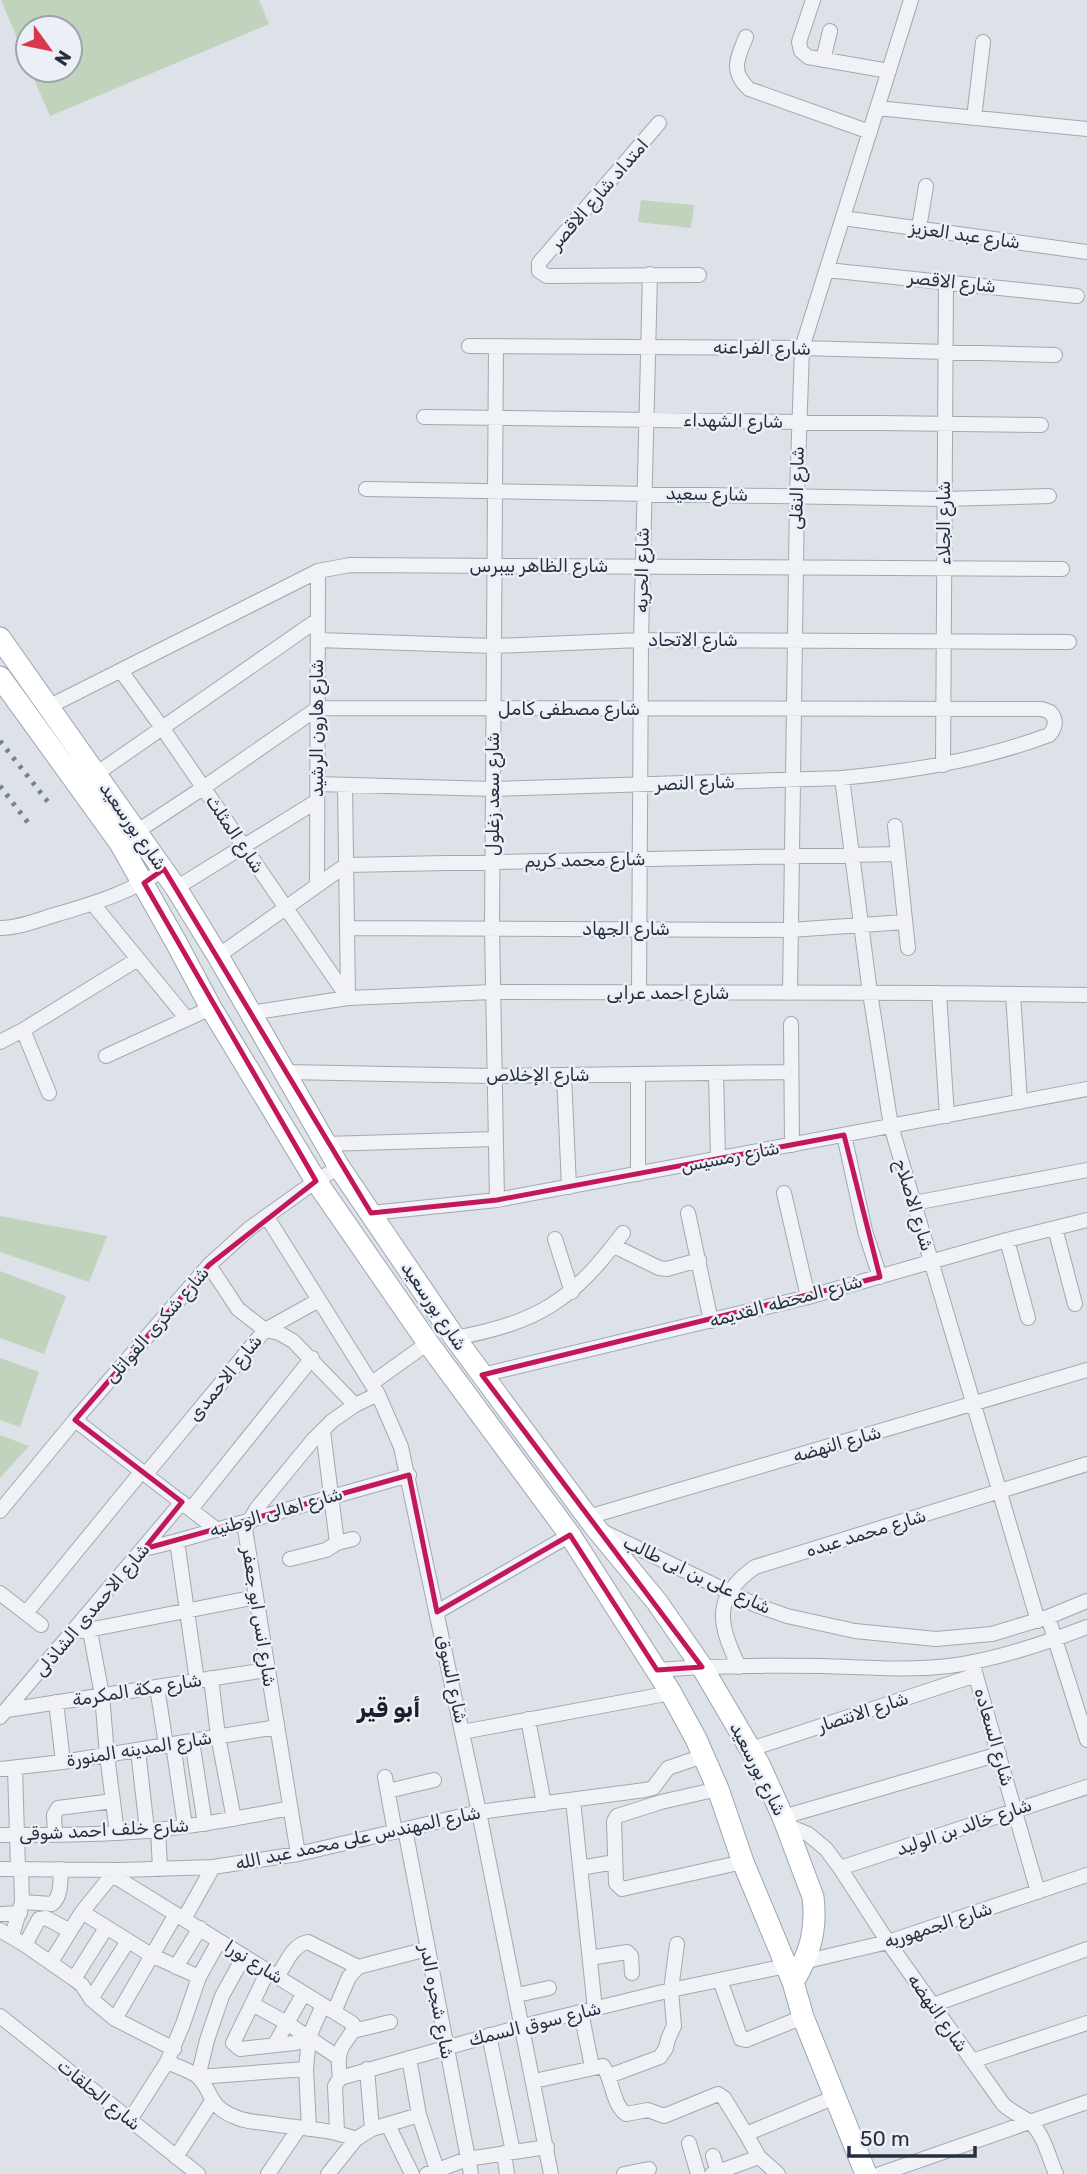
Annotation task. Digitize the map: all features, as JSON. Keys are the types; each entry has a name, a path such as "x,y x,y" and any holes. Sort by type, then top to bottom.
{"main road":[{"name":"شارع بورسعيد","path":"0,638 96,774 129,837 144,883 211,1008 316,1181 428,1343 570,1535 671,1693 696,1739 718,1789 743,1862 795,1970 803,2017 866,2174"},
{"name":"شارع بورسعيد","path":"0,677 129,837 164,869 218,956 339,1167 455,1338 591,1522 657,1602 702,1667 751,1749 785,1821 813,1897 816,1914 814,1934 795,1970"}],"street":[{"path":"813,0 799,42 801,51 808,57 889,71"},
{"name":"شارع النقلى","path":"790,993 794,641 803,348 911,0"},
{"path":"822,60 830,31"},
{"path":"746,37 736,69 740,81 750,89 870,132"},
{"path":"974,118 983,42"},
{"path":"877,108 1087,128"},
{"name":"امتداد شارع الاقصر","path":"659,123 539,263 539,271 547,276 699,275"},
{"path":"919,229 926,186"},
{"name":"شارع عبد العزيز","path":"843,218 1087,252"},
{"name":"شارع الاقصر","path":"827,270 1077,296"},
{"name":"شارع الحريه","path":"639,993 641,640 650,274"},
{"name":"شارع الجلاء","path":"943,765 946,282"},
{"name":"شارع الفراعنه","path":"469,346 803,348 1055,355"},
{"name":"شارع سعد زغلول","path":"496,346 492,861 496,1200"},
{"name":"شارع الشهداء","path":"424,417 1041,425"},
{"name":"شارع سعيد","path":"366,489 944,499 1049,496"},
{"name":"شارع الظاهر بيبرس","path":"48,707 318,571 350,565 1062,569"},
{"name":"شارع هارون الرشيد","path":"317,885 318,571"},
{"path":"96,774 316,621"},
{"name":"شارع الاتحاد","path":"318,640 494,646 641,640 1069,642"},
{"name":"شارع المثلث","path":"121,671 348,998"},
{"path":"129,837 318,708"},
{"name":"شارع مصطفى كامل","path":"318,708 1046,710 1054,719"},
{"name":"شارع النصر","path":"317,784 493,789 842,778 896,773 1001,752 1049,735 1054,729 1054,719"},
{"name":"شارع الاصلاح","path":"842,778 860,925 891,1126 1000,1491 1043,1619 1056,1640 1084,1722 1087,1740"},
{"path":"345,785 348,998"},
{"path":"176,888 317,801"},
{"path":"895,826 908,948"},
{"name":"شارع محمد كريم","path":"346,865 898,855"},
{"path":"218,956 346,865"},
{"path":"0,928 26,924 93,904 144,883 164,869"},
{"path":"93,904 187,1019"},
{"name":"شارع الجهاد","path":"347,928 790,930 905,922"},
{"path":"0,1042 138,959"},
{"name":"شارع احمد عرابى","path":"250,1013 348,998 492,992 1087,995"},
{"path":"939,993 947,1116"},
{"path":"1013,994 1020,1102"},
{"path":"106,1056 211,1008"},
{"path":"790,1024 792,1145"},
{"path":"23,1030 48,1093"},
{"name":"شارع الإخلاص","path":"285,1072 493,1076 791,1072"},
{"path":"716,1073 718,1159"},
{"path":"638,1074 638,1174"},
{"path":"564,1075 569,1187"},
{"name":"شارع رمسيس","path":"371,1213 496,1200 1087,1089"},
{"path":"844,1135 862,1219 880,1277"},
{"path":"325,1144 495,1139"},
{"name":"شارع شكرى القواتلى","path":"0,1511 75,1419 209,1265 267,1217 339,1167"},
{"path":"914,1203 1087,1170"},
{"path":"784,1193 808,1297"},
{"path":"688,1213 712,1321"},
{"name":"شارع السوق","path":"267,1217 375,1389 401,1447 480,1812 551,2174"},
{"name":"شارع المحطه القديمه","path":"482,1375 808,1297 1087,1220"},
{"path":"1055,1228 1074,1304"},
{"path":"455,1338 514,1324 542,1312 572,1292 600,1264 623,1233"},
{"path":"555,1239 572,1292"},
{"path":"1007,1240 1027,1318"},
{"path":"614,1246 659,1268 667,1269 699,1260"},
{"path":"209,1265 238,1309 265,1330 279,1333 293,1341 355,1405"},
{"name":"شارع الاحمدى","path":"26,1613 265,1330 319,1300"},
{"path":"248,1520 332,1421 375,1389 428,1343"},
{"name":"شارع الاحمدى الشاذلى","path":"4,1714 312,1358"},
{"name":"شارع النهضه","path":"591,1522 1087,1370"},
{"path":"75,1419 216,1529"},
{"path":"323,1431 337,1543"},
{"name":"شارع محمد عبده","path":"728,1593 739,1578 755,1567 1087,1465"},
{"name":"شارع اهالى الوطنيه","path":"144,1549 409,1475"},
{"name":"شارع انس ابو جعفر","path":"248,1520 245,1529 298,1854"},
{"name":"شارع على بن ابى طالب","path":"591,1522 728,1593 777,1612 824,1625 892,1636 936,1639 992,1634 1043,1619 1087,1601"},
{"path":"438,1612 570,1535"},
{"path":"290,1559 326,1550 337,1543 353,1539"},
{"path":"177,1541 187,1611 218,1736 234,1819"},
{"path":"0,1593 41,1625"},
{"path":"728,1593 723,1609 723,1625 739,1667"},
{"path":"74,1632 256,1597"},
{"path":"657,1670 821,1666 891,1670 948,1666 974,1668 1087,1628"},
{"path":"90,1631 102,1695 117,1833"},
{"name":"شارع الانتصار","path":"751,1749 974,1668"},
{"name":"شارع السعاده","path":"974,1668 1038,1892"},
{"name":"شارع مكة المكرمة","path":"4,1714 56,1702 267,1670"},
{"path":"157,1687 185,1826"},
{"path":"463,1732 671,1693"},
{"path":"56,1702 63,1762"},
{"path":"528,1719 544,1804"},
{"name":"شارع المدينه المنورة","path":"7,1769 277,1727"},
{"path":"192,1741 205,1824"},
{"path":"138,1750 160,1869"},
{"path":"785,1821 999,1754"},
{"name":"شارع المهندس على محمد عبد الله","path":"0,1869 108,1872 214,1867 298,1854 480,1812 645,1790 653,1788 668,1768 703,1756"},
{"path":"7,1769 20,1869 21,1908 12,1937"},
{"name":"شارع شجره الدر","path":"434,1780 387,1784 427,1949 471,2174"},
{"path":"659,1781 661,1802"},
{"name":"شارع خالد بن الوليد","path":"841,1868 1087,1787"},
{"path":"718,1789 661,1802 617,1816 614,1821 616,1883 622,1889 743,1862"},
{"path":"573,1800 590,1958 588,2010 592,2067"},
{"path":"55,1834 54,1815 58,1808 113,1801"},
{"name":"شارع خلف احمد شوقى","path":"0,1835 153,1830 205,1824 290,1808"},
{"name":"شارع النهضه","path":"785,1821 817,1841 841,1868 888,1942 1003,2104 1015,2115 1030,2122 1038,2131 1056,2174"},
{"path":"580,1868 615,1862"},
{"path":"115,2019 151,1955 214,1867"},
{"path":"0,1913 56,1901 59,1897 61,1870"},
{"path":"51,1962 108,1872"},
{"name":"شارع نورا","path":"108,1872 352,2023 354,2031"},
{"name":"شارع الجمهوريه","path":"795,1970 888,1942 1087,1875"},
{"path":"82,1912 151,1955 199,1977"},
{"path":"12,1937 39,1919 46,1918 70,1931"},
{"path":"74,1979 106,1928"},
{"path":"176,1966 200,1928"},
{"path":"12,1937 82,1985 91,1999 115,2019 198,2077 221,2111 242,2120 337,2131 356,2138"},
{"path":"91,1999 128,1941"},
{"path":"130,2120 171,2056 199,1977 219,1941"},
{"path":"309,2037 295,2043 240,2049 233,2043 252,2004 297,1945 308,1942 358,1966"},
{"path":"609,2076 660,2057 664,2053 674,2026 671,1990 677,1944"},
{"path":"268,2174 304,2129 309,2037 349,1977 358,1966 427,1949"},
{"path":"933,2005 1087,1949"},
{"path":"590,1958 627,1952 631,1956 632,1973"},
{"path":"198,2077 222,1996 244,1956"},
{"name":"شارع سوق السمك","path":"340,2078 523,2025 720,1980 795,1970"},
{"path":"720,1980 741,2039 746,2040 803,2017"},
{"path":"517,1995 549,1988"},
{"path":"284,2071 280,2044 287,2023 304,1993"},
{"path":"252,2004 287,2023 339,2058"},
{"name":"شارع الحلقات","path":"0,2016 198,2174"},
{"path":"337,2131 335,2086 340,2078 341,2049 354,2031 390,2022"},
{"path":"972,2061 1087,2023"},
{"path":"489,2035 508,2153 507,2174"},
{"path":"409,2058 432,2172 467,2159 547,2147"},
{"path":"534,2081 603,2066 620,2109 626,2114 649,2110 664,2116 718,2094 724,2098 759,2157 778,2174"},
{"path":"198,2077 306,2069"},
{"path":"366,2069 372,2129"},
{"path":"746,2134 835,2097"},
{"path":"176,2157 212,2101"},
{"path":"880,2174 1087,2102"},
{"path":"328,2174 356,2138 372,2129 419,2115"},
{"path":"388,2125 412,2174"},
{"path":"689,2143 698,2174"},
{"path":"713,2156 715,2173 759,2157"},
{"path":"624,2174 649,2169"}],"highlighted area":[{"path":"164,869 371,1213 497,1200 844,1135 880,1277 482,1375 702,1667 657,1670 570,1535 437,1612 409,1475 144,1549 182,1502 75,1420 209,1265 316,1181 144,883"}],"green space":[{"path":"1,0 259,0 269,24 50,116 36,84 84,84 84,14 14,14 14,31"},
{"path":"641,200 694,205 691,228 638,222"},
{"path":"0,1216 107,1236 89,1282 0,1252"},
{"path":"0,1271 66,1296 44,1354 0,1338"},
{"path":"0,1358 39,1372 20,1427 0,1420"},
{"path":"0,1435 29,1446 0,1478"}],"railway":[{"path":"0,741 52,807"},
{"path":"0,786 29,824"}],"district":[{"name":"أبو قير","path":"389,1709"}]}
